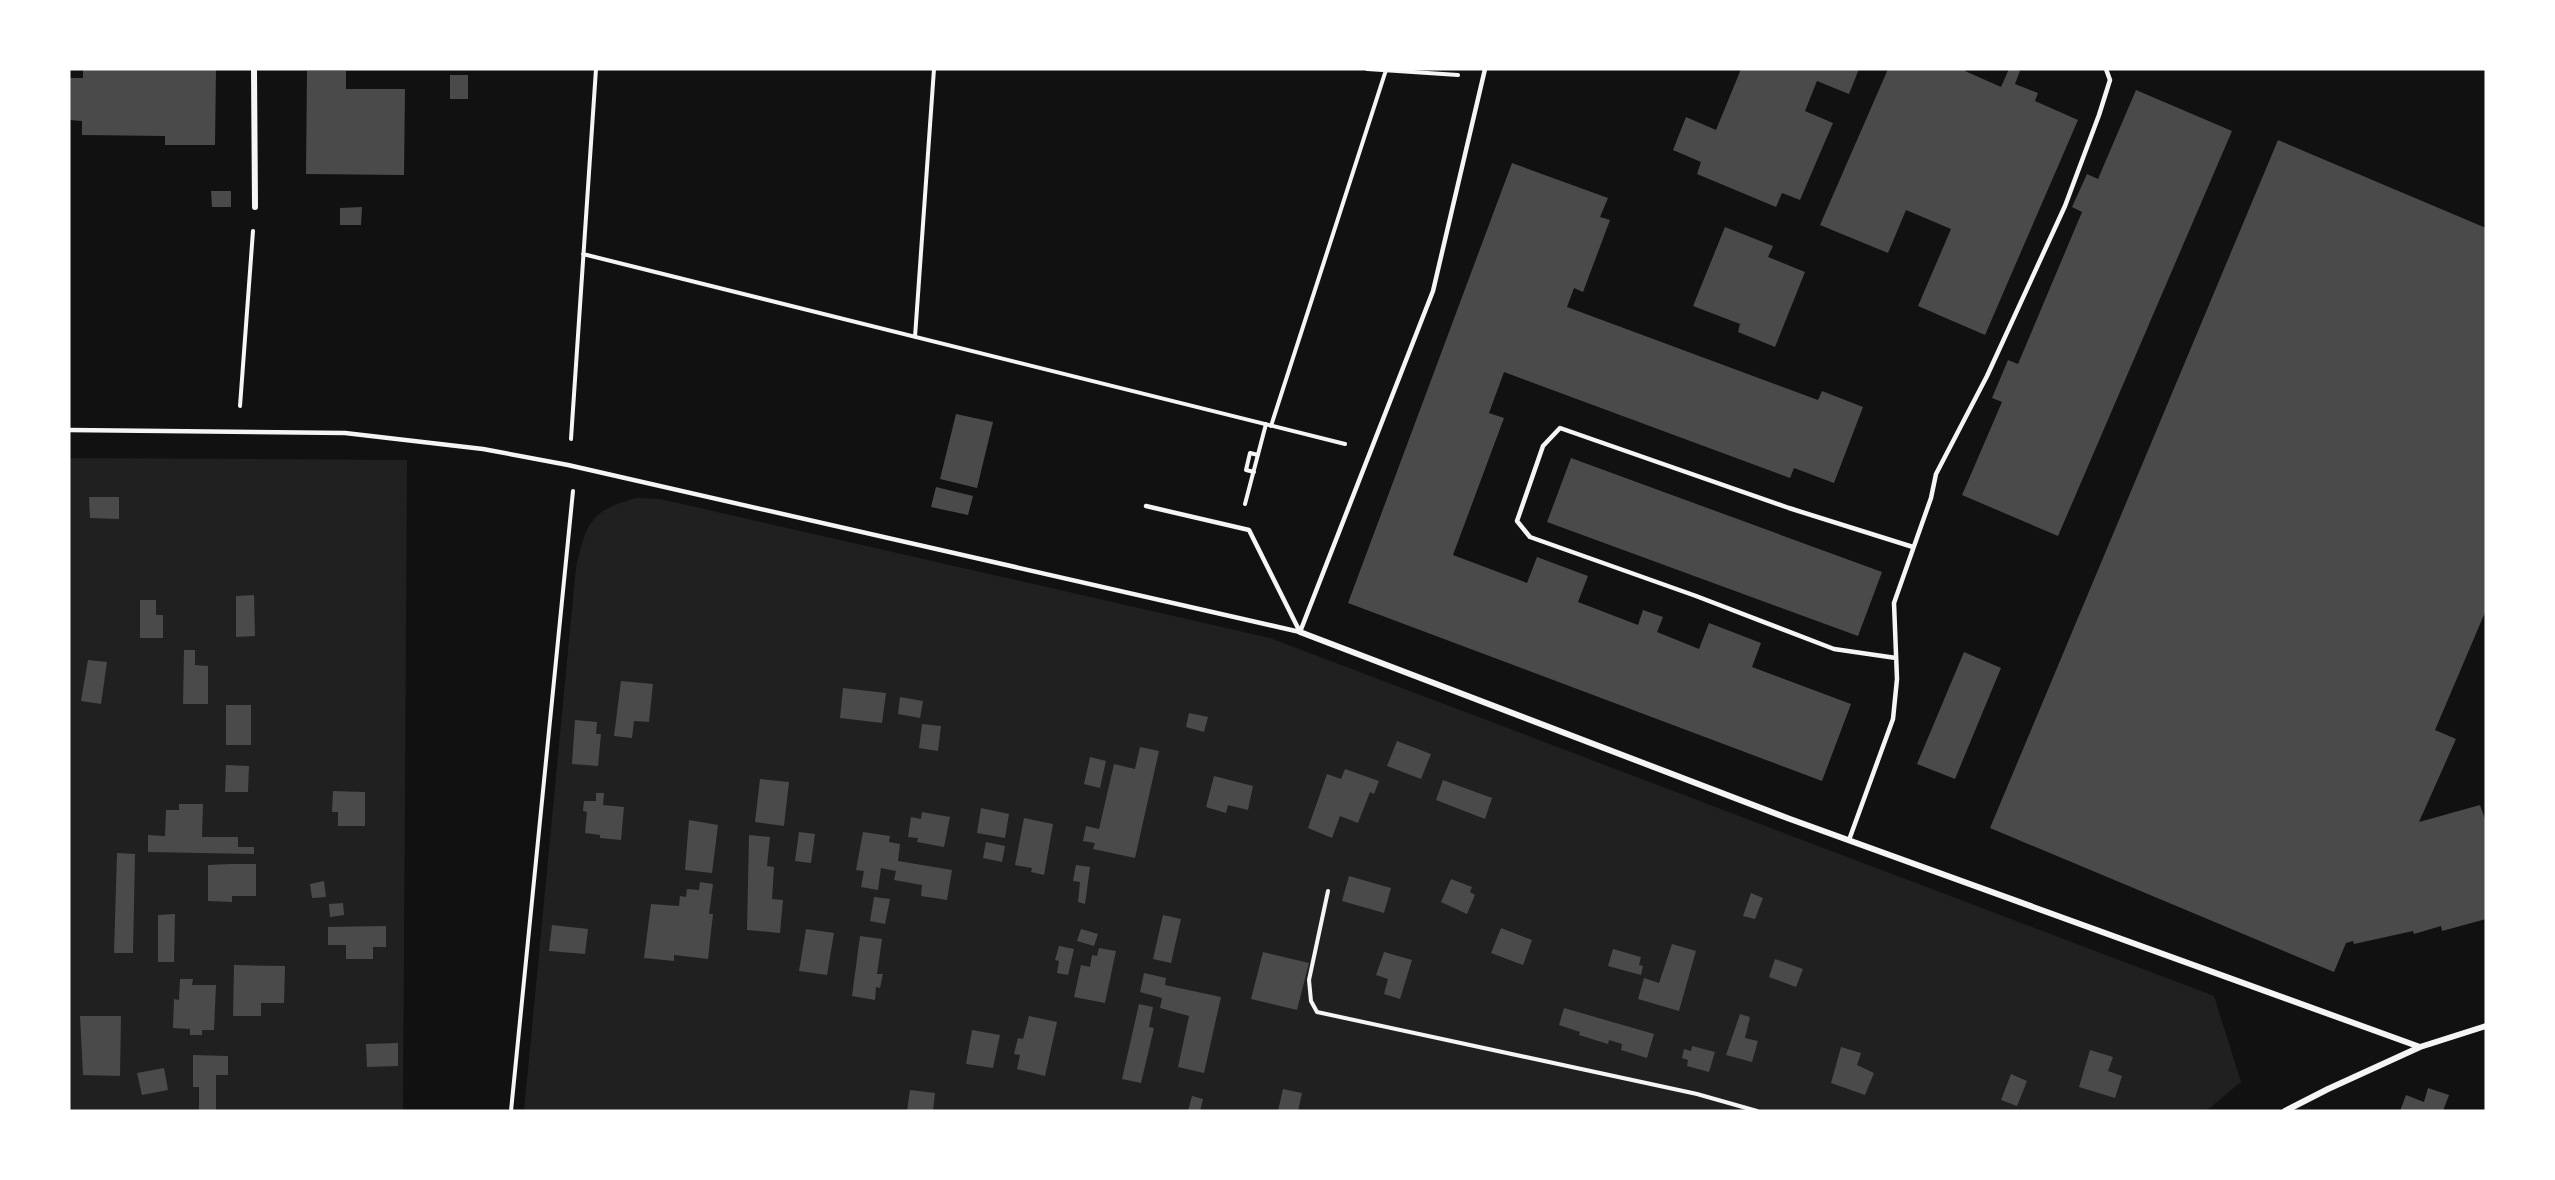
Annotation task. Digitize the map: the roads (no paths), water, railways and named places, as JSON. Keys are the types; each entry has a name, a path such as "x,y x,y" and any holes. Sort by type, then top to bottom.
{"street":[{"path":"254,69 255,207"},
{"path":"1300,632 1849,840 2420,1047"},
{"path":"2285,1111 2420,1047 2486,1026"}],"lane":[{"path":"1300,632 1433,291 1485,69"},
{"path":"1849,840 1893,719 1897,679 1894,603 1931,498 1936,474 1987,376 2065,206 2110,80 2106,69"},
{"path":"1896,658 1834,649 1696,596 1530,537 1516,521 1543,446 1560,428 1789,508 1913,547"},
{"path":"69,430 238,430 357,434 483,449 568,465 1300,632"},
{"path":"1146,506 1249,530 1300,632"}]}
